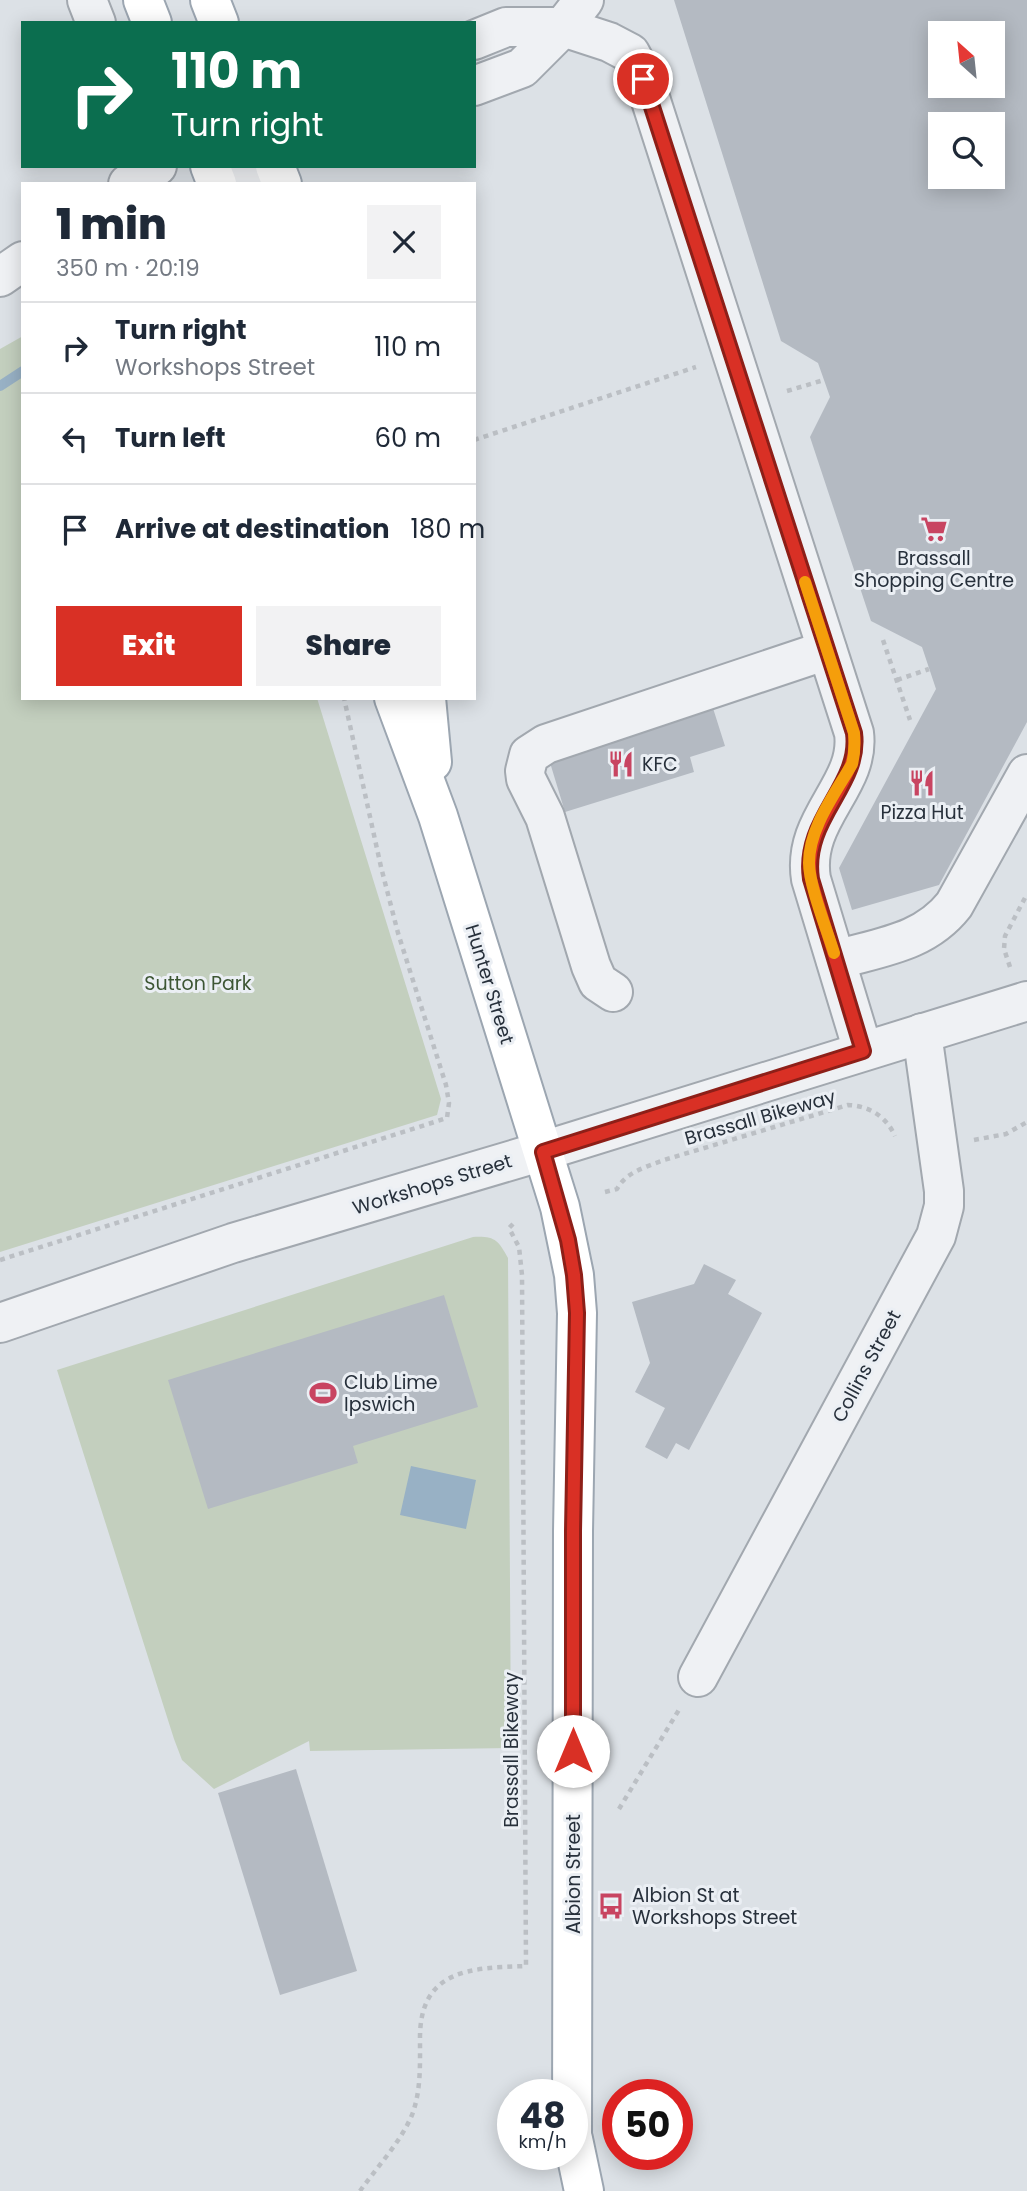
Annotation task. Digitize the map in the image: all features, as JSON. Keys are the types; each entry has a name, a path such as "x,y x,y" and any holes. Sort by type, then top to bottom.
{"main road":[{"path":"143,0 151,21"},
{"path":"210,0 218,21"},
{"name":"Hunter Street","path":"395,700 438,816 543,1152"},
{"name":"Hunter Street","path":"426,700 438,816"},
{"name":"Albion Street","path":"543,1152 568,1240 577,1313 573,1531 572,2079"},
{"path":"564,2191 567,2170"},
{"name":"Albion Street","path":"578,2170 583,2191"}],"street":[{"path":"88,0 95,21"},
{"path":"476,39 506,27 574,14 630,53 638,65 854,733 855,755 852,764 815,832 809,864 811,879 863,1051"},
{"path":"476,85 522,68 574,14"},
{"path":"131,182 154,168"},
{"path":"225,182 263,168"},
{"path":"612,992 598,982 591,966 545,817 526,779 529,755 546,744 827,650"},
{"path":"836,960 913,937 936,925 954,905 1027,774"},
{"name":"Workshops Street","path":"0,1323 233,1244 543,1152 922,1033 1019,986"},
{"name":"Collins Street","path":"698,1677 936,1236 944,1206 944,1191 922,1033"}],"path":[{"path":"476,439 733,355"},
{"path":"787,391 824,380"},
{"path":"883,640 910,720"},
{"path":"897,680 929,669"},
{"path":"0,1260 447,1118 449,1103 446,1085 398,933 344,700"},
{"path":"1019,986 1004,949 1004,936 1027,894"},
{"name":"Brassall Bikeway","path":"606,1192 617,1189 621,1182 637,1171 664,1160 848,1105 864,1107 879,1115 890,1125 897,1140"},
{"path":"972,1140 1006,1134 1027,1122"},
{"name":"Brassall Bikeway","path":"360,2191 396,2142 411,2116 421,2067 420,2023 430,1994 453,1976 480,1968 526,1966 522,1275 519,1247 509,1228 516,1221"},
{"path":"619,1809 698,1677"}],"green space":[{"name":"Sutton Park","path":"21,337 21,700 318,700 441,1099 437,1115 0,1252 0,349"},
{"path":"473,1237 495,1240 508,1258 511,1748 310,1751 309,1741 214,1789 182,1760 174,1739 57,1370"}],"water":[{"path":"411,1466 476,1480 466,1529 400,1515"}],"building":[{"name":"Brassall Shopping Centre","path":"674,0 1027,0 1027,722 939,885 852,910 839,868 936,689 922,647 871,621 810,437 830,397 818,363 781,341"},
{"name":"KFC","path":"712,705 725,746 690,757 694,772 565,812 548,756"},
{"path":"704,1264 736,1280 728,1294 762,1313 689,1450 676,1443 667,1459 645,1447 665,1408 635,1392 650,1363 632,1302 694,1284"},
{"name":"Club Lime Ipswich","path":"444,1295 478,1407 353,1446 358,1463 208,1509 168,1380"},
{"path":"296,1769 357,1971 280,1995 218,1793"}],"waterway":[{"path":"0,386 21,372"}],"slow traffic":[{"path":"805,582 855,743 852,764 815,832 809,864 811,879 834,953"}],"place":[{"name":"Brassall Shopping Centre","path":"934,529"},
{"name":"KFC","path":"621,764"},
{"name":"Pizza Hut","path":"922,783"},
{"name":"Club Lime Ipswich","path":"323,1393"},
{"name":"Albion St at Workshops Street","path":"611,1906"}],"route":[{"path":"573,1751 577,1313 568,1240 543,1152 863,1051 811,879 809,864 815,832 852,764 855,755 854,733 643,79"}]}
